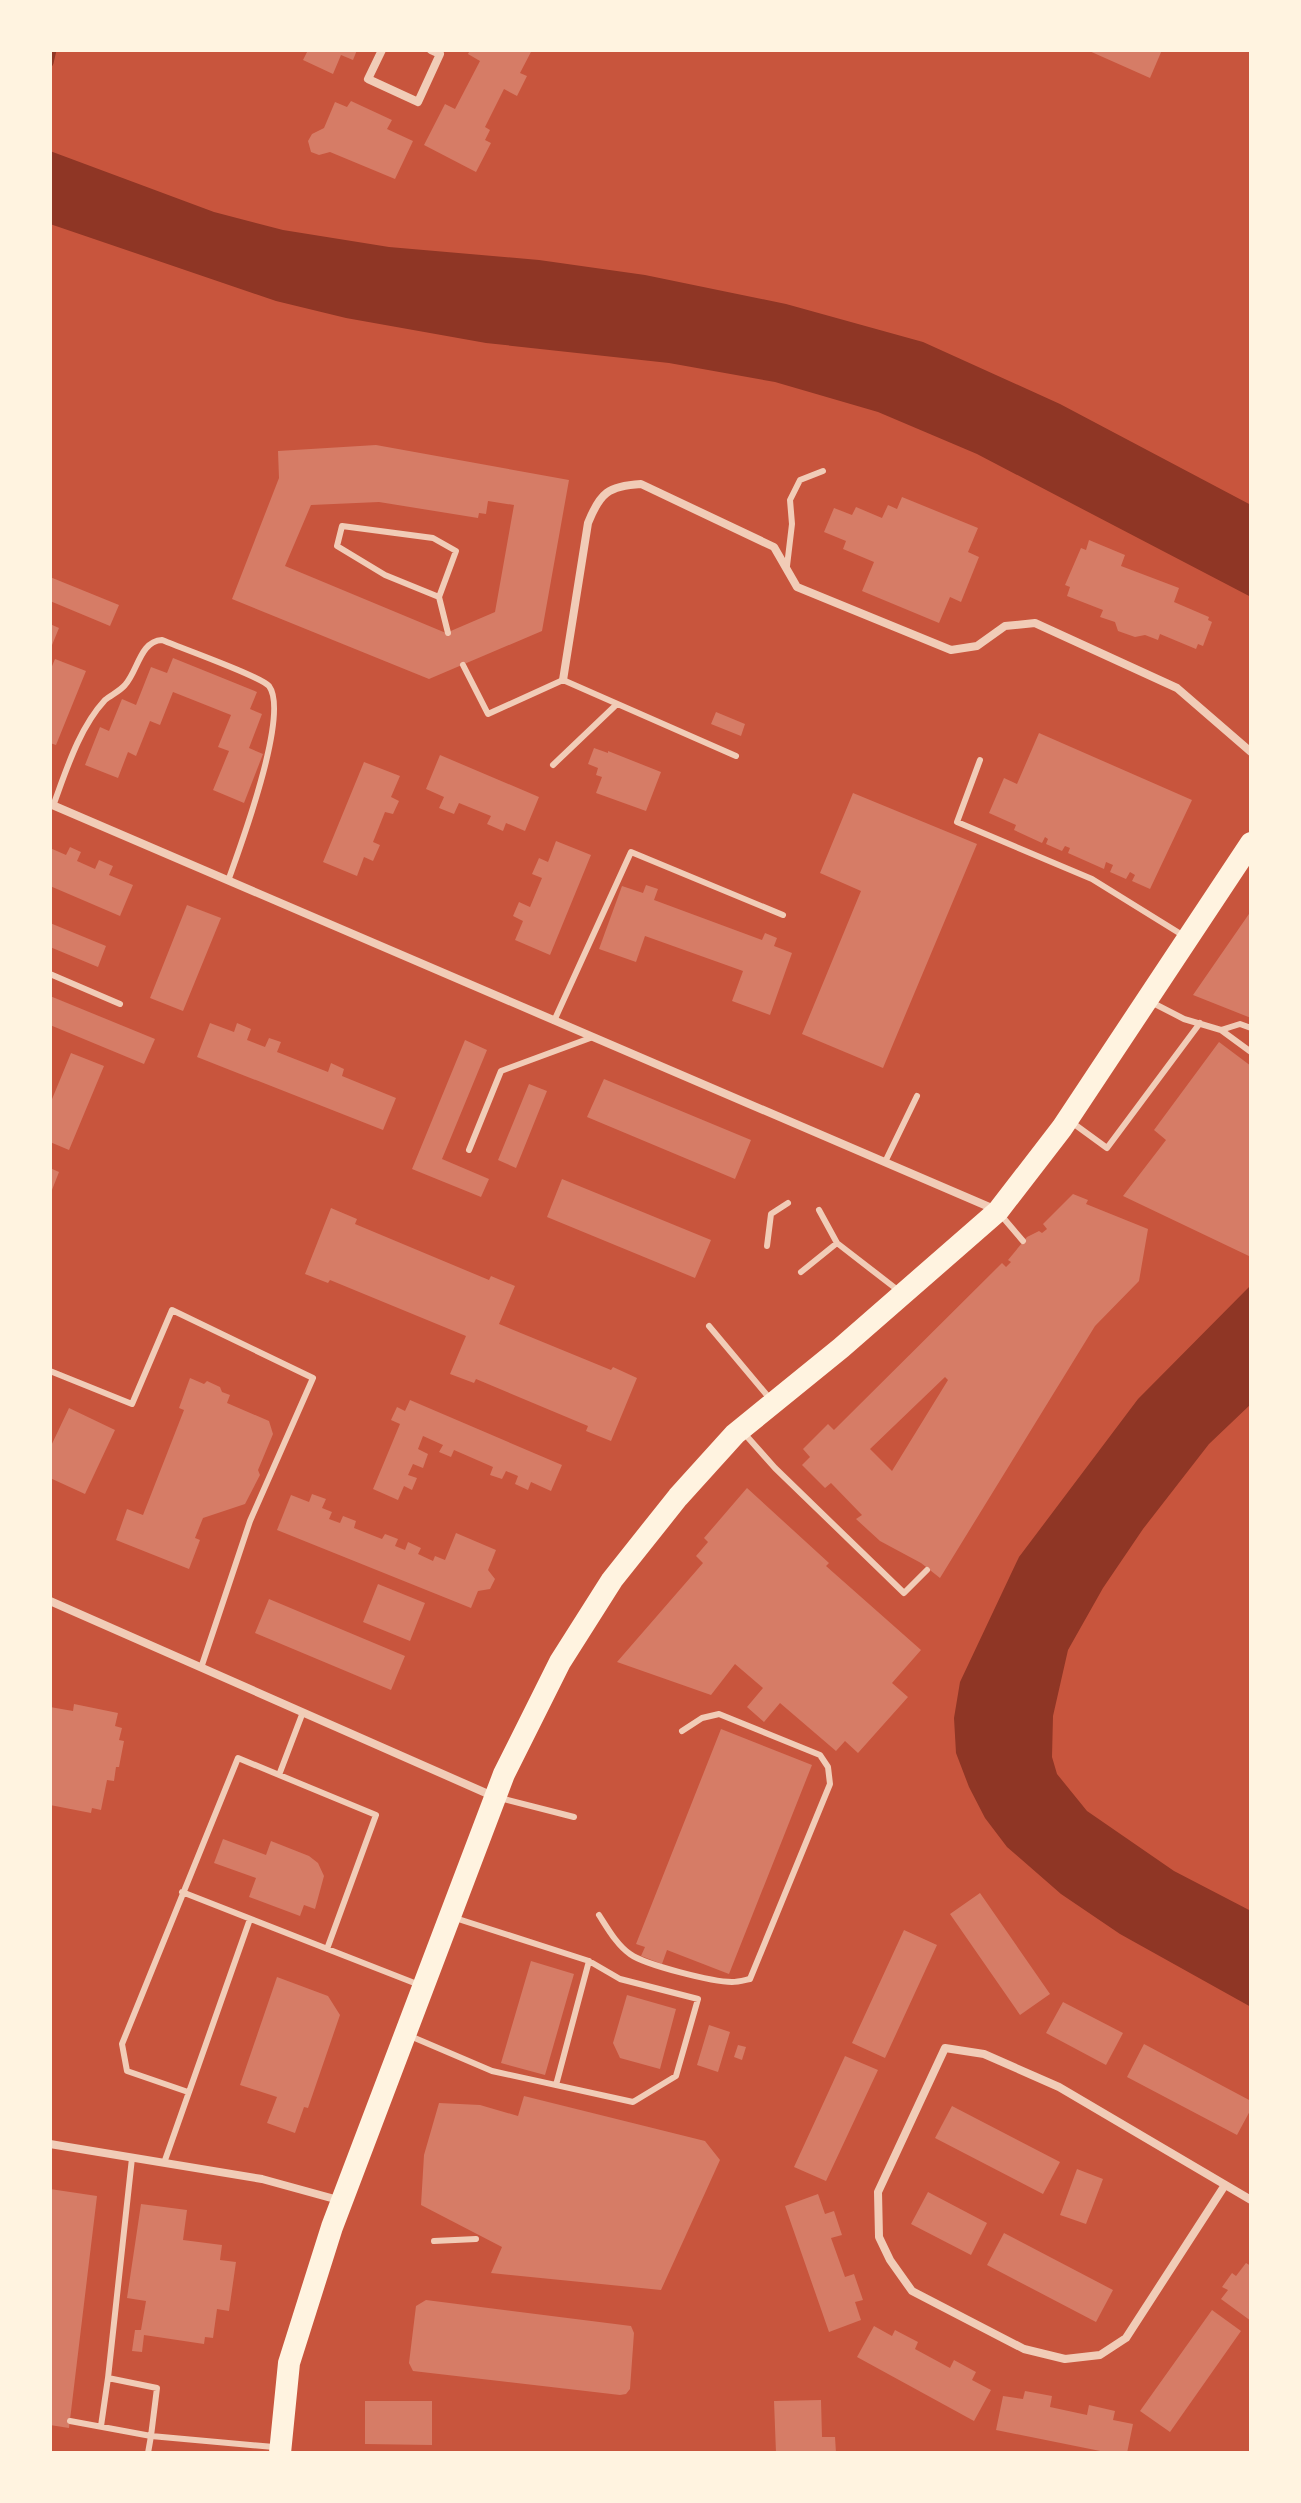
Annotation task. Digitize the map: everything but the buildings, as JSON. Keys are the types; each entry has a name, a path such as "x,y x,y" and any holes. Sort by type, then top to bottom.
{"highway":[{"path":"280,2450 289,2363 342,2202 504,1774 560,1662 612,1580 678,1497 741,1430 998,1211 1068,1119 1251,843"}],"street":[{"path":"382,50 368,79 418,102 440,54 431,50"},
{"path":"563,680 588,523 598,500 617,486 641,484 774,547 797,587 951,650 977,646 1005,626 1035,623 1177,688 1251,752"},
{"path":"51,805 998,1211"},
{"path":"50,1601 495,1797"},
{"path":"1225,2185 1126,2338 1100,2355 1065,2359 1024,2349 912,2291 890,2260 879,2237 878,2192 945,2048 984,2054 1059,2087 1251,2200"},
{"path":"50,2144 262,2179 342,2202"}],"lane":[{"path":"787,566 792,524 790,500 800,480 823,471"},
{"path":"439,597 385,575 337,546 342,526 433,538 456,551 439,597 448,633"},
{"path":"51,805 85,731 105,701 125,685 146,648 155,640 162,640 252,676 268,685 273,697 274,714 266,764 228,881"},
{"path":"463,665 488,714 563,680 736,756"},
{"path":"553,765 617,704"},
{"path":"980,760 957,822 1092,879 1188,938"},
{"path":"554,1021 631,852 783,915"},
{"path":"50,974 120,1004"},
{"path":"1148,1000 1221,1030 1251,1052"},
{"path":"1068,1119 1107,1148 1200,1023"},
{"path":"1221,1030 1240,1024 1251,1028"},
{"path":"469,1150 501,1071 593,1037"},
{"path":"885,1162 917,1096"},
{"path":"767,1246 771,1214 788,1203"},
{"path":"819,1210 837,1243 903,1293"},
{"path":"998,1211 1023,1241"},
{"path":"801,1272 837,1243"},
{"path":"50,1371 132,1404 172,1310 313,1378 250,1521 201,1668"},
{"path":"709,1326 773,1403"},
{"path":"741,1430 775,1468 904,1593 927,1570"},
{"path":"279,1775 303,1712"},
{"path":"599,1915 630,1955 660,1967 732,1982 750,1979 830,1784 828,1767 820,1755 719,1714 702,1718 682,1731"},
{"path":"188,2092 127,2071 122,2044 238,1758 376,1815 327,1949"},
{"path":"495,1797 574,1817"},
{"path":"182,1892 425,1987"},
{"path":"407,2034 492,2071 633,2102 676,2076 698,1999 620,1979 589,1961 451,1916"},
{"path":"164,2163 250,1919"},
{"path":"556,2085 589,1961"},
{"path":"101,2426 132,2158"},
{"path":"434,2241 476,2239"},
{"path":"108,2378 157,2388 148,2453"},
{"path":"70,2421 151,2436 280,2450"}],"shaded area":[{"path":"50,151 214,212 283,230 389,247 539,260 645,275 786,304 923,342 1060,404 1251,505 1251,597 977,454 878,412 775,382 669,363 486,343 346,318 276,301 50,224"},
{"path":"1251,1285 1251,1404 1209,1444 1143,1529 1103,1588 1068,1650 1053,1716 1052,1757 1057,1774 1087,1811 1174,1871 1251,1911 1251,2007 1120,1934 1061,1894 1007,1847 985,1818 969,1787 956,1753 954,1718 960,1682 1019,1557 1138,1399"}],"waterway":[{"path":"50,63 53,50"}]}
